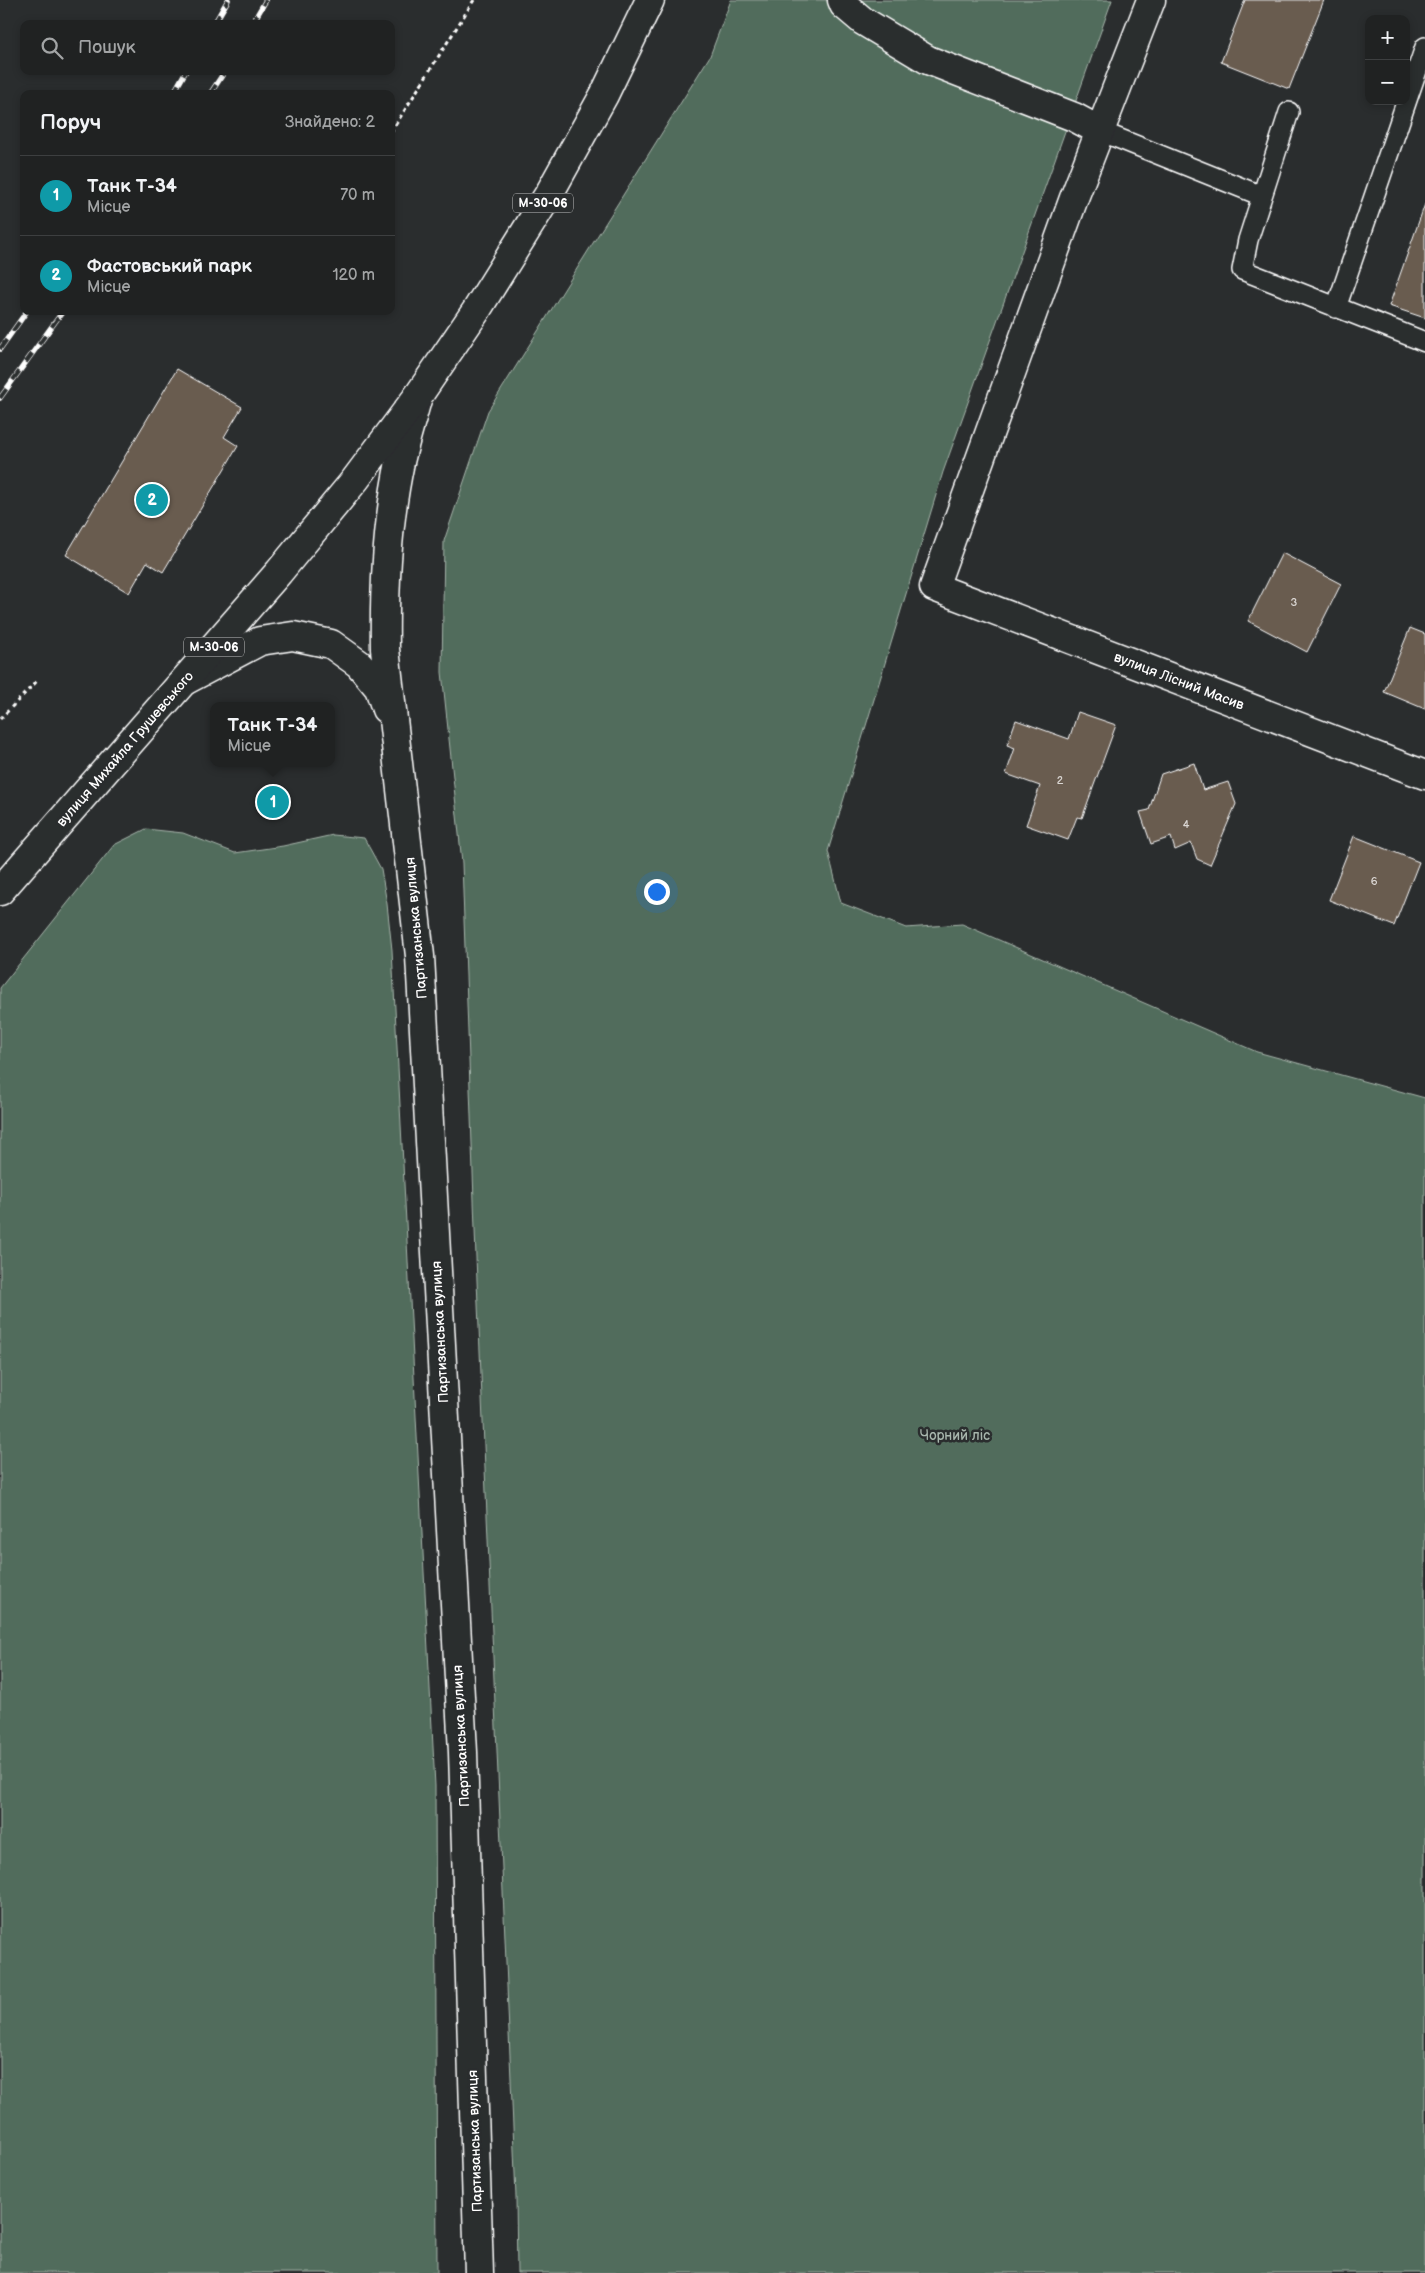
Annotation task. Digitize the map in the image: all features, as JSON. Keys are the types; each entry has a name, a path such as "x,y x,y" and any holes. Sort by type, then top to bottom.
{"street":[{"name":"М-30-06","path":"418,396 476,311 549,194 604,95 650,0"},
{"path":"842,0 844,5 863,21 928,60 1074,117 1100,131 1151,0"},
{"name":"вулиця Лісний Масив","path":"1100,131 1074,198 934,587 1425,775"},
{"name":"вулиця Михайла Грушевського","path":"0,891 279,572 349,488 418,396"},
{"name":"Партизанська вулиця","path":"418,396 400,464 390,533 384,602 385,648 421,976 463,1752 479,2273"},
{"path":"186,680 260,641 293,636 331,644 359,664 378,688 395,733"}],"lane":[{"path":"1336,308 1425,47"},
{"path":"1289,112 1248,240 1242,270 1425,342"},
{"path":"1100,131 1262,196"}],"path":[{"path":"395,126 474,0"},
{"path":"0,719 37,681"}],"green space":[{"name":"Чорний ліс","path":"731,0 1112,0 943,472 828,851 841,903 906,928 962,924 1257,1052 1425,1098 1425,2273 517,2273 516,2197 476,1257 462,863 442,672 444,541 488,411 710,56"},
{"path":"146,829 183,833 235,853 283,846 333,835 364,838 381,869 392,950 435,1786 437,2273 0,2273 0,988 114,845"}],"building":[{"path":"1245,0 1324,0 1289,89 1221,62"},
{"path":"1425,204 1425,318 1389,306"},
{"path":"177,369 242,407 224,437 238,446 163,572 147,562 129,593 66,555"},
{"path":"1282,553 1341,584 1307,652 1248,621"},
{"path":"1410,628 1425,634 1425,709 1384,692"},
{"path":"1078,712 1116,725 1082,818 1077,817 1068,840 1026,825 1040,786 1006,774 1015,748 1007,745 1016,720 1069,739"},
{"path":"1194,763 1203,790 1228,782 1236,804 1210,865 1197,859 1191,843 1175,850 1171,837 1151,844 1140,812 1149,810 1161,774"},
{"path":"1354,836 1419,862 1394,926 1329,900"}],"railway":[{"path":"216,20 228,0"},
{"path":"254,20 266,0"},
{"path":"175,90 184,75"},
{"path":"213,90 222,75"},
{"path":"0,349 24,315"},
{"path":"0,398 60,315"}],"place":[{"name":"Фастовський парк","path":"152,500"},
{"name":"Танк Т-34","path":"273,802"}]}
